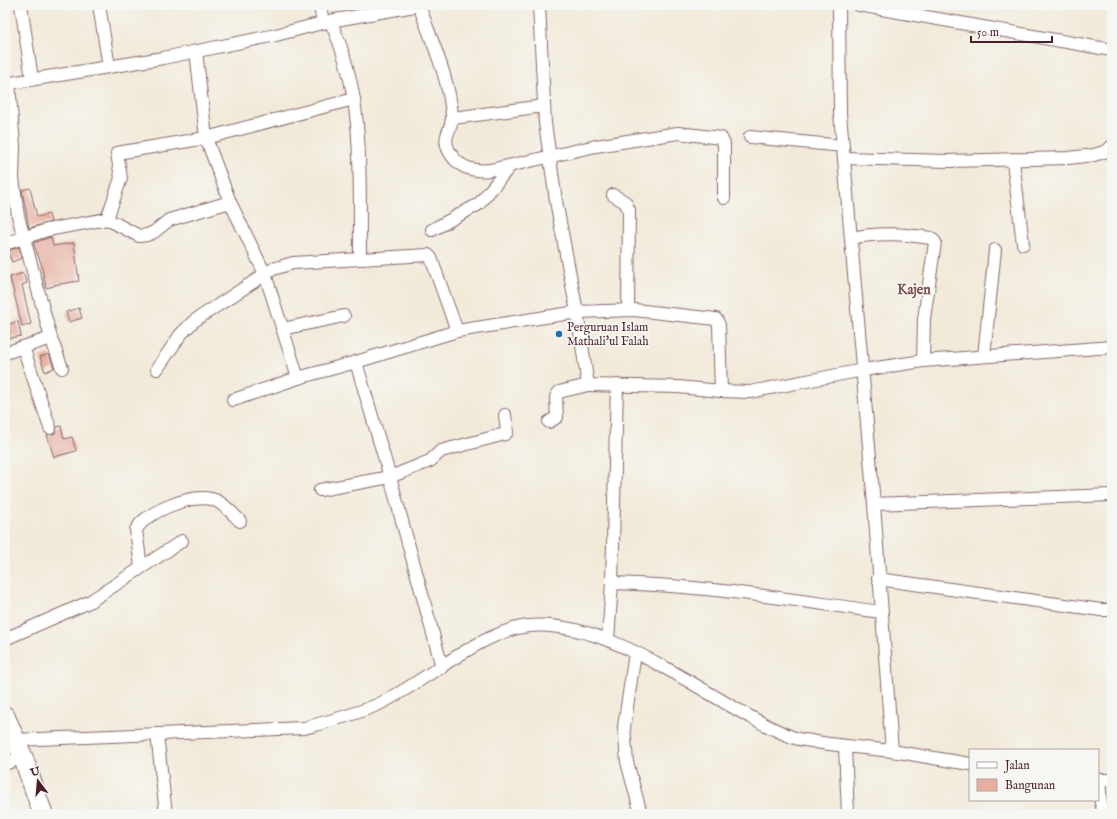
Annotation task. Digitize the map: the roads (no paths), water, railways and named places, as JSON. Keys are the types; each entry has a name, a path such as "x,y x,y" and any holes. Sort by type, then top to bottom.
{"main road":[{"path":"5,716 14,740 14,761 43,814"}],"street":[{"path":"21,5 32,79"},
{"path":"99,5 109,67"},
{"path":"320,5 326,22 342,47 354,99 357,130 360,259"},
{"path":"62,368 51,338 41,296 23,238 18,216 13,178 14,146 7,84 196,51 276,35 326,22 420,5 445,81 453,118 446,137 446,143 453,157 458,163 474,170 490,170 550,158 596,146 678,133 721,138 724,144 724,198"},
{"path":"539,5 545,123 565,257 577,312 588,385"},
{"path":"839,5 840,113 874,504 878,579 892,752"},
{"path":"859,5 1112,50"},
{"path":"196,51 206,138 230,202 265,274 298,378"},
{"path":"107,219 121,178 117,153 206,138 354,99"},
{"path":"453,118 544,106"},
{"path":"750,137 843,152 948,161 1013,161 1094,155 1107,151 1112,146"},
{"path":"1013,161 1023,244"},
{"path":"432,230 479,204 510,166"},
{"path":"613,195 625,202 629,210 628,310"},
{"path":"5,244 47,230 107,219 142,236 154,232 169,220 230,202"},
{"path":"851,238 872,233 892,233 932,238 935,242 924,319 923,362"},
{"path":"984,356 995,250"},
{"path":"157,369 181,334 194,321 265,274 278,267 293,263 426,254 430,256 457,331"},
{"path":"233,400 298,378 457,331 577,312 628,310 716,319 719,325 721,392"},
{"path":"282,329 344,316"},
{"path":"5,353 51,338"},
{"path":"549,422 556,417 556,397 559,392 588,385 678,387 721,392 750,392 863,370 923,362 1112,347"},
{"path":"23,348 50,428"},
{"path":"356,362 390,477 442,667"},
{"path":"608,640 612,583 617,385"},
{"path":"320,490 390,477 430,461 441,451 505,434 507,432 505,415"},
{"path":"874,504 1112,495"},
{"path":"141,567 136,530 144,520 160,510 188,500 208,498 222,504 240,521"},
{"path":"5,638 89,602 182,540"},
{"path":"878,579 1094,609 1112,610"},
{"path":"612,583 655,584 710,589 881,612"},
{"path":"14,740 304,728 338,719 378,704 480,643 504,633 528,626 554,626 579,630 608,640 635,653 763,724 794,738 845,747 892,752 969,764"},
{"path":"635,653 624,726 627,762 641,814"},
{"path":"157,734 166,814"},
{"path":"845,747 848,814"},
{"path":"1099,780 1112,780"},
{"path":"1099,788 1104,814"}],"place":[{"name":"Perguruan Islam Mathali'ul Falah","path":"559,334"}],"district":[{"name":"Kajen","path":"914,290"}]}
